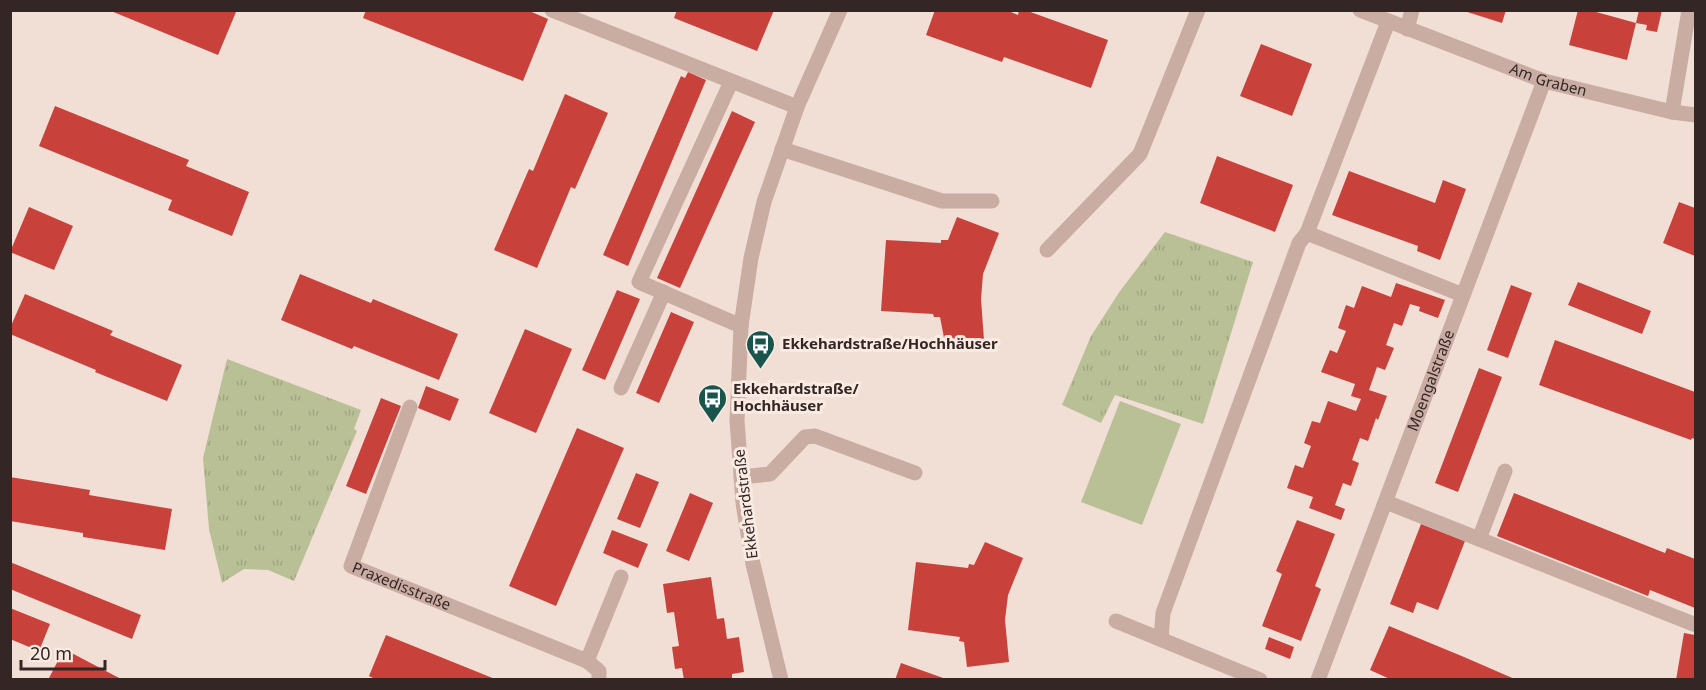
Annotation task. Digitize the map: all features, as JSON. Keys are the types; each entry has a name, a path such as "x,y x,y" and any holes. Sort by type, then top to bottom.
{"street":[{"path":"552,10 797,107"},
{"name":"Ekkehardstraße","path":"781,680 753,564 743,503 737,420 741,326 751,258 761,214 797,107 840,10"},
{"path":"1047,250 1140,154 1198,10"},
{"name":"Am Graben","path":"1360,10 1544,81 1672,112 1695,115"},
{"path":"1407,29 1412,10"},
{"path":"1672,112 1689,10"},
{"path":"1161,639 1163,613 1186,548 1299,243 1307,233 1388,22"},
{"name":"Moengalstraße","path":"1318,680 1544,81"},
{"path":"731,82 639,282 741,326"},
{"path":"782,149 942,201 992,201"},
{"path":"1307,233 1463,295"},
{"path":"621,388 664,292"},
{"name":"Praxedisstraße","path":"410,407 351,566 587,661"},
{"path":"741,477 770,474 805,437 815,436 915,473"},
{"path":"1479,539 1505,471"},
{"path":"1386,502 1695,625"},
{"path":"599,680 599,671 587,661 621,577"},
{"path":"1116,621 1260,680"}],"green space":[{"path":"1165,232 1253,262 1203,424 1115,395 1101,423 1062,405 1091,336 1120,291"},
{"path":"227,359 361,410 354,429 357,431 294,581 268,570 244,569 222,583 209,529 203,458"},
{"path":"1120,401 1181,424 1142,525 1081,502"}],"building":[{"path":"233,10 236,12 218,55 111,11"},
{"path":"366,10 527,10 548,19 523,81 363,18"},
{"path":"677,10 774,10 757,51 674,18"},
{"path":"935,10 1006,10 1018,15 1019,10 1025,10 1108,40 1091,88 1004,57 1002,62 926,35"},
{"path":"1461,10 1506,10 1502,23"},
{"path":"1578,10 1589,10 1636,23 1627,60 1569,45"},
{"path":"1639,10 1662,10 1657,32 1646,30 1647,25 1636,23"},
{"path":"1261,44 1312,64 1292,116 1240,96"},
{"path":"688,72 706,80 628,266 603,255 681,76 685,78"},
{"path":"565,94 608,113 575,189 571,187 537,268 494,250 529,169 533,171"},
{"path":"55,106 189,160 186,166 249,192 232,236 168,210 172,200 39,146"},
{"path":"732,111 755,122 680,288 657,278"},
{"path":"1217,156 1293,185 1275,232 1200,203"},
{"path":"1349,171 1435,203 1443,180 1466,189 1440,260 1417,251 1418,246 1332,215"},
{"path":"1679,202 1695,208 1695,256 1663,243"},
{"path":"29,207 73,226 54,270 10,252"},
{"path":"957,217 999,233 983,274 981,299 984,340 945,343 940,317 934,317 933,314 881,311 886,240 941,243 941,240 948,240"},
{"path":"300,274 371,303 373,299 458,334 439,380 354,346 352,349 281,320"},
{"path":"1578,282 1651,311 1642,334 1568,305"},
{"path":"1396,283 1445,300 1438,318 1419,311 1420,307 1410,304 1402,326 1394,323 1386,345 1394,348 1385,370 1377,367 1369,390 1387,396 1368,441 1360,438 1352,460 1359,463 1351,486 1343,483 1335,505 1345,509 1341,520 1309,508 1313,497 1287,488 1295,465 1303,468 1311,446 1304,443 1312,421 1320,423 1328,401 1356,411 1361,399 1351,396 1355,384 1321,372 1330,350 1337,353 1346,331 1338,328 1346,305 1354,308 1362,286 1391,297"},
{"path":"1511,285 1532,293 1508,358 1487,350"},
{"path":"617,290 640,299 605,380 582,370"},
{"path":"25,294 113,331 110,335 182,365 167,401 10,334 10,328"},
{"path":"671,312 694,322 659,403 636,393"},
{"path":"525,329 572,349 536,433 489,413"},
{"path":"1555,340 1695,392 1695,439 1691,440 1539,385"},
{"path":"1479,368 1502,377 1458,492 1435,483"},
{"path":"426,386 459,399 450,421 418,408"},
{"path":"381,398 401,406 366,494 346,486"},
{"path":"577,428 624,448 556,606 509,586"},
{"path":"636,473 659,482 640,528 617,519"},
{"path":"10,477 90,490 89,495 172,509 165,550 83,537 83,533 10,521"},
{"path":"690,493 713,503 689,561 666,551"},
{"path":"1514,493 1665,553 1667,548 1695,559 1695,608 1650,590 1648,596 1497,536"},
{"path":"1297,520 1335,534 1315,586 1321,589 1301,641 1262,626 1282,574 1276,571"},
{"path":"1421,524 1465,541 1438,610 1417,602 1413,613 1390,604"},
{"path":"612,530 648,544 638,568 603,553"},
{"path":"985,542 1023,558 1008,595 1005,620 1009,662 967,667 964,642 959,641 960,637 908,630 916,562 968,568 969,564 974,565"},
{"path":"10,562 141,615 132,639 10,589"},
{"path":"711,577 717,619 724,618 727,639 739,637 744,672 732,674 732,680 684,680 682,668 675,669 672,647 679,646 674,612 667,613 663,584"},
{"path":"10,608 50,624 39,651 10,639"},
{"path":"1389,626 1517,680 1392,680 1370,670"},
{"path":"1684,633 1695,635 1695,680 1676,680"},
{"path":"386,635 495,680 377,680 369,676"},
{"path":"1269,637 1294,647 1290,659 1265,649"},
{"path":"64,649 123,680 48,680"},
{"path":"901,663 946,679 946,680 895,680"}],"place":[{"name":"Ekkehardstraße/Hochhäuser","path":"761,370"},
{"name":"Ekkehardstraße/ Hochhäuser","path":"712,424"}]}
